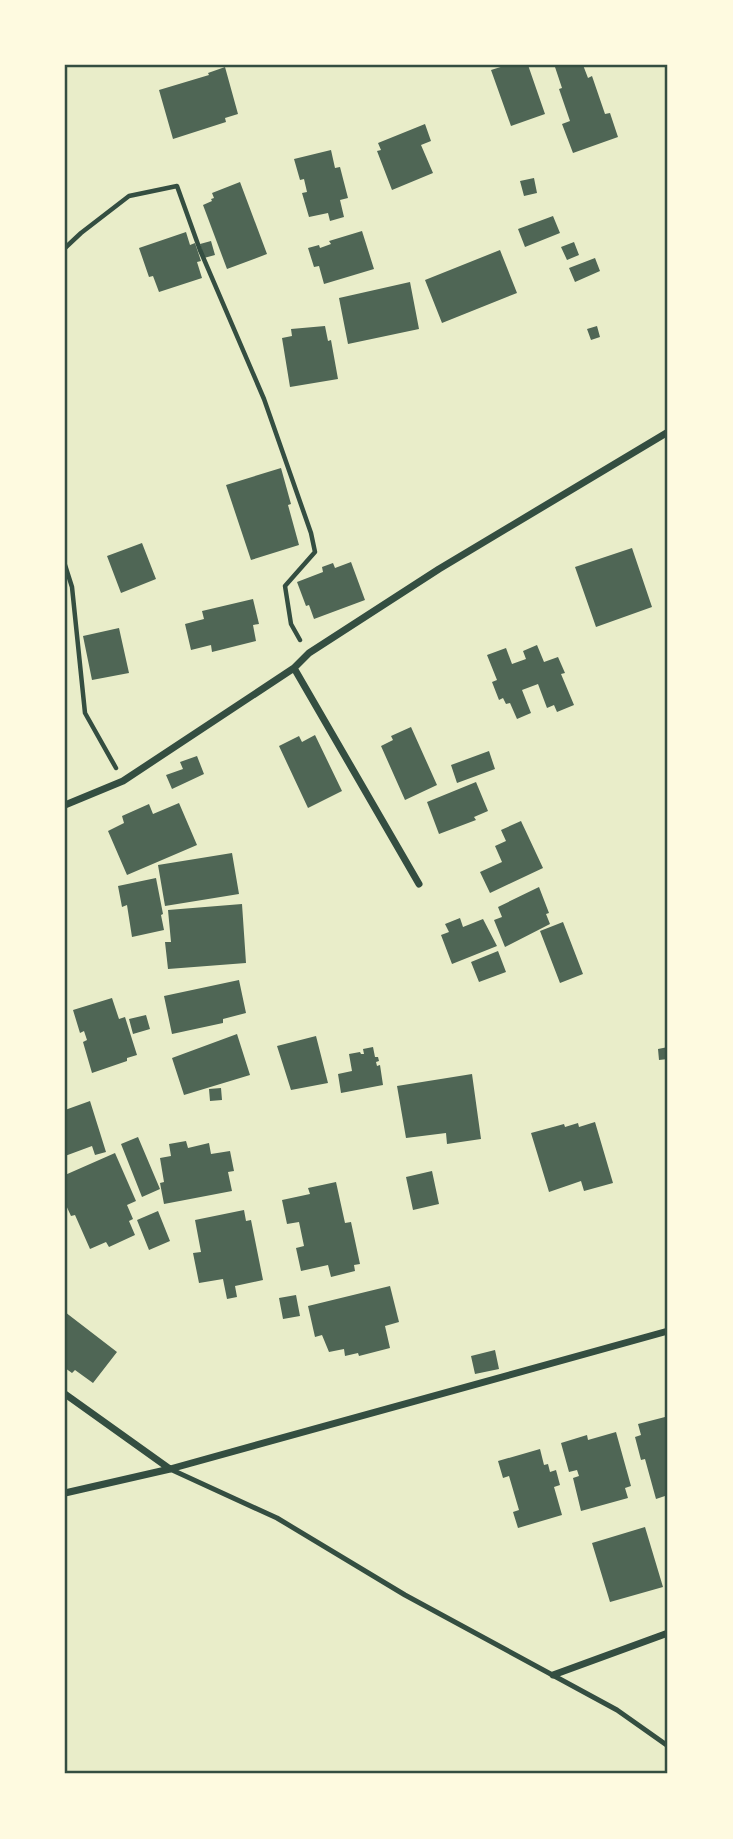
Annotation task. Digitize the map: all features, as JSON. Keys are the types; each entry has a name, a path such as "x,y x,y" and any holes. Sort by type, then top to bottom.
{"street":[{"path":"65,806 124,781 294,668 309,653 439,569 668,432"},
{"path":"294,668 419,884"},
{"path":"65,1493 170,1469 668,1331"},
{"path":"65,1394 170,1469"},
{"path":"553,1675 668,1633"}],"lane":[{"path":"170,1469 277,1518 405,1595 617,1710 668,1746"}],"path":[{"path":"65,247 130,196 177,186 205,263 264,399 311,533 315,552 285,586 290,624 309,653"},
{"path":"65,565 72,587 85,713 124,781"}],"building":[{"path":"507,65 528,65 545,114 511,126 491,70"},
{"path":"583,65 588,78 592,76 605,114 610,113 618,137 573,153 562,124 570,121 555,67"},
{"path":"225,67 238,114 225,118 226,122 173,139 159,90 209,75 208,73"},
{"path":"425,124 431,141 421,145 433,173 392,190 377,151 381,150 378,143"},
{"path":"331,150 335,168 340,167 348,198 340,200 344,217 330,221 328,213 309,217 302,193 307,192 304,179 300,180 294,159"},
{"path":"534,178 537,193 524,196 520,181"},
{"path":"240,182 267,254 227,269 203,205 212,201 212,193"},
{"path":"553,216 560,233 525,247 518,229"},
{"path":"362,231 374,269 324,284 319,266 314,267 308,248 319,245 320,248 331,244 329,241"},
{"path":"186,232 190,245 195,243 201,261 197,262 202,278 159,292 153,276 149,277 139,248"},
{"path":"211,241 215,255 204,258 200,244"},
{"path":"574,242 579,255 567,260 561,247"},
{"path":"500,250 517,293 442,323 425,280"},
{"path":"595,258 600,271 575,282 569,268"},
{"path":"410,282 419,329 348,344 339,298"},
{"path":"325,326 328,341 331,340 338,379 290,387 282,338 292,336 291,329"},
{"path":"597,326 600,337 591,340 587,329"},
{"path":"281,468 299,545 251,560 226,485"},
{"path":"142,543 156,579 121,593 107,556"},
{"path":"632,548 652,607 596,627 575,567"},
{"path":"351,562 365,600 314,619 297,582 323,572 322,567 333,563 335,568"},
{"path":"253,599 259,624 253,625 256,641 212,652 211,645 191,650 185,624 204,619 202,611"},
{"path":"119,628 129,673 92,680 83,636"},
{"path":"537,645 544,662 558,657 565,673 561,674 574,705 557,712 554,705 547,708 538,684 522,690 531,713 517,719 510,703 506,704 503,698 499,700 492,682 497,680 487,655 506,648 512,664 526,659 523,651"},
{"path":"411,727 437,785 405,800 381,746 393,740 391,736"},
{"path":"315,735 342,791 308,808 279,746 299,736 302,742"},
{"path":"489,751 495,769 457,783 451,765"},
{"path":"197,756 204,774 172,789 166,775 183,769 180,762"},
{"path":"476,782 488,811 474,817 476,820 439,834 427,802"},
{"path":"179,803 197,845 127,875 108,831 124,823 122,816 149,804 153,814"},
{"path":"521,821 543,868 490,893 480,872 502,862 495,846 506,841 501,830"},
{"path":"232,853 239,894 165,906 158,865"},
{"path":"156,878 164,930 132,937 127,905 122,907 118,886"},
{"path":"539,887 549,913 546,914 550,924 505,947 494,920 502,917 498,907"},
{"path":"242,904 246,963 168,969 165,942 171,942 168,910"},
{"path":"460,918 463,927 483,919 497,946 452,964 441,935 449,932 445,924"},
{"path":"563,922 583,974 560,983 540,931"},
{"path":"498,951 506,972 479,982 471,962"},
{"path":"239,980 246,1013 223,1019 223,1023 172,1034 164,996"},
{"path":"112,998 119,1019 125,1017 137,1055 92,1073 83,1042 87,1040 84,1031 80,1033 73,1010"},
{"path":"146,1015 150,1029 133,1034 129,1019"},
{"path":"237,1034 250,1075 184,1095 172,1058"},
{"path":"316,1036 328,1083 291,1090 277,1046"},
{"path":"373,1047 375,1057 378,1057 379,1061 376,1062 377,1066 380,1065 383,1085 341,1093 338,1074 352,1071 349,1054 364,1054 363,1049"},
{"path":"668,1047 668,1059 659,1060 658,1049"},
{"path":"472,1074 481,1139 447,1144 446,1133 406,1138 397,1086"},
{"path":"221,1088 222,1100 210,1101 209,1089"},
{"path":"90,1101 106,1152 95,1155 92,1146 65,1156 65,1110"},
{"path":"595,1122 613,1183 584,1191 581,1181 549,1192 531,1133 564,1124 565,1127 578,1123 579,1127"},
{"path":"138,1137 160,1189 142,1197 121,1144"},
{"path":"186,1141 188,1148 209,1143 211,1154 230,1151 234,1171 228,1172 232,1191 164,1204 160,1183 164,1182 160,1158 171,1156 169,1144"},
{"path":"115,1153 136,1201 127,1205 133,1219 129,1221 135,1235 109,1247 106,1242 90,1249 75,1215 71,1216 65,1203 65,1175"},
{"path":"432,1171 439,1204 413,1210 406,1177"},
{"path":"336,1182 345,1223 351,1222 360,1264 354,1265 355,1271 331,1277 328,1265 301,1271 296,1248 304,1246 299,1222 287,1224 282,1200 310,1194 308,1188"},
{"path":"244,1210 246,1221 251,1220 263,1280 235,1286 237,1297 227,1299 223,1279 199,1283 193,1253 201,1252 195,1220"},
{"path":"158,1211 170,1241 149,1250 137,1220"},
{"path":"390,1286 399,1322 385,1326 390,1348 359,1356 358,1353 345,1356 344,1349 329,1352 322,1335 315,1337 308,1306"},
{"path":"296,1295 300,1316 283,1319 279,1298"},
{"path":"65,1312 117,1352 93,1383 75,1370 72,1373 65,1368"},
{"path":"495,1350 499,1369 475,1374 471,1356"},
{"path":"665,1417 668,1429 668,1495 656,1499 645,1459 641,1460 635,1437 641,1435 638,1424"},
{"path":"616,1432 631,1486 625,1488 628,1498 581,1511 573,1478 579,1476 577,1470 569,1472 561,1443 587,1435 588,1440"},
{"path":"540,1449 544,1465 548,1464 550,1472 556,1470 560,1485 554,1487 562,1515 518,1528 513,1512 519,1510 509,1476 503,1478 498,1461"},
{"path":"645,1527 663,1587 610,1602 592,1543"}]}
